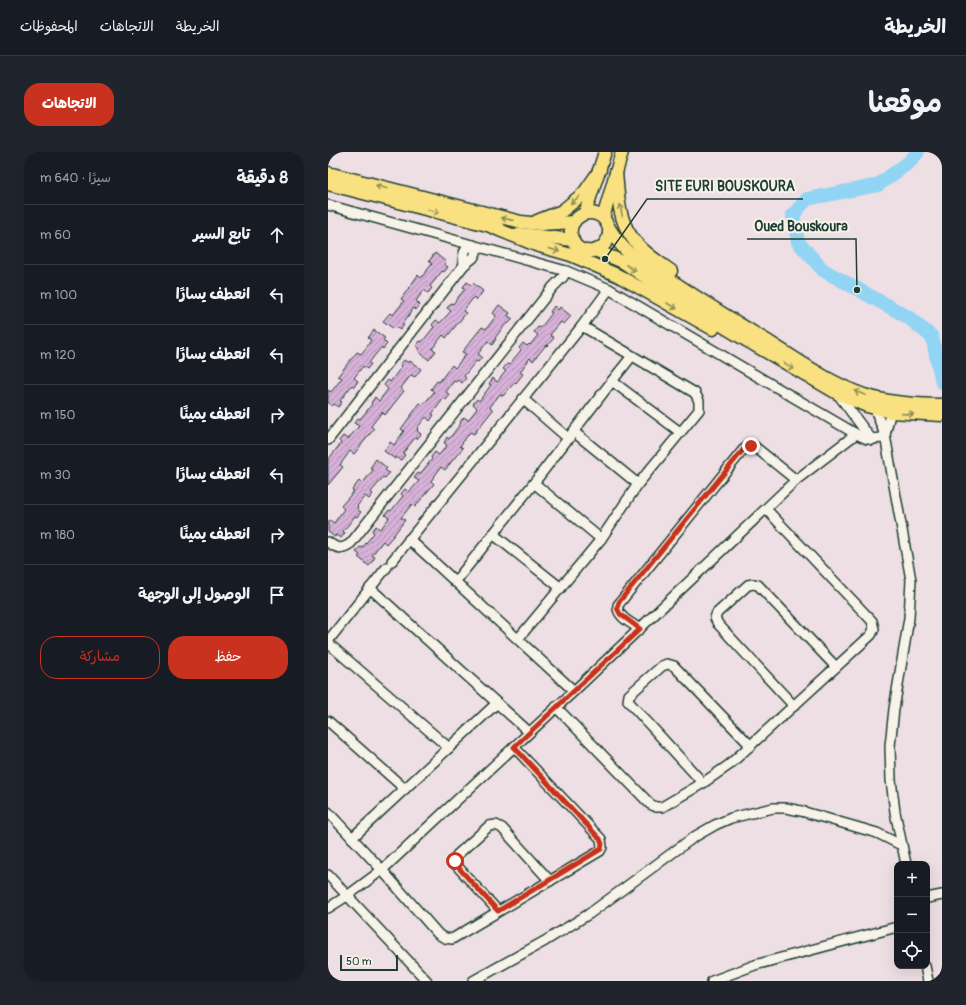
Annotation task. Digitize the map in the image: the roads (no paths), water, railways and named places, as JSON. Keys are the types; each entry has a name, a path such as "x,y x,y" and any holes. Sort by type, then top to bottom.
{"main road":[{"path":"585,214 600,170 604,152"},
{"path":"603,218 622,152"},
{"path":"531,224 562,211 584,193 600,170"},
{"path":"616,172 623,219 630,235 637,244 682,280 732,312 748,329"},
{"path":"328,173 531,224 574,222"},
{"path":"328,184 521,234 573,240"},
{"path":"609,229 607,241 603,247 597,251 590,252 577,246 573,240 571,231 574,222 578,217 585,214 594,213 603,218 620,245 628,252 712,308 822,375 876,404"},
{"path":"492,227 536,244 571,255 617,275 717,332 752,349 766,352"},
{"path":"597,251 622,262 672,295 837,394 876,404 927,410 942,415"},
{"path":"927,410 942,405"}],"street":[{"path":"328,205 566,271 609,289 856,434 872,440 885,437"},
{"path":"328,440 464,265 473,258 476,252 473,245"},
{"path":"553,287 554,267"},
{"path":"328,542 339,549 346,548 351,543 553,287 564,277 566,271"},
{"path":"449,748 328,642 409,539 582,326 609,289"},
{"path":"518,639 601,539 638,484 699,410 695,393 582,326"},
{"path":"455,582 572,436 632,356"},
{"path":"612,381 680,432"},
{"path":"837,394 872,440"},
{"path":"523,399 638,484"},
{"path":"876,404 885,437 911,580 909,618 894,709 890,746 890,763 894,800 901,845 905,861"},
{"path":"885,437 892,407"},
{"path":"328,908 382,870 640,629 796,480 856,434"},
{"path":"640,629 620,614 618,605 743,450 748,446 755,448 796,480"},
{"path":"534,483 601,539"},
{"path":"556,707 653,806 662,807 703,783 729,765 871,635 874,629 873,624 766,509"},
{"path":"493,534 561,588"},
{"path":"409,539 574,691"},
{"path":"794,706 718,624 715,618 717,613 746,587 753,584 758,585 836,667"},
{"path":"370,588 530,732"},
{"path":"703,783 628,701 629,695 662,666 667,664 674,666 751,746"},
{"path":"352,838 497,703"},
{"path":"328,721 404,789"},
{"path":"328,812 382,870 438,934 445,938 452,939 600,851 602,847 602,842 514,747"},
{"path":"473,981 545,941 589,914 694,837 714,825 731,818 774,808 786,808 824,817 877,833 901,845"},
{"path":"498,911 457,866 455,861 457,855 489,826 496,825 502,828 550,881"},
{"path":"328,875 427,981"},
{"path":"712,981 755,965 894,928"},
{"path":"925,969 927,981"}],"waterway":[{"path":"918,152 908,163 878,185 807,199 793,215 798,242 823,270 908,317 932,337 942,382"}],"place":[{"name":"SITE EURI BOUSKOURA","path":"605,259"},
{"name":"Oued Bouskoura","path":"857,290"}]}
